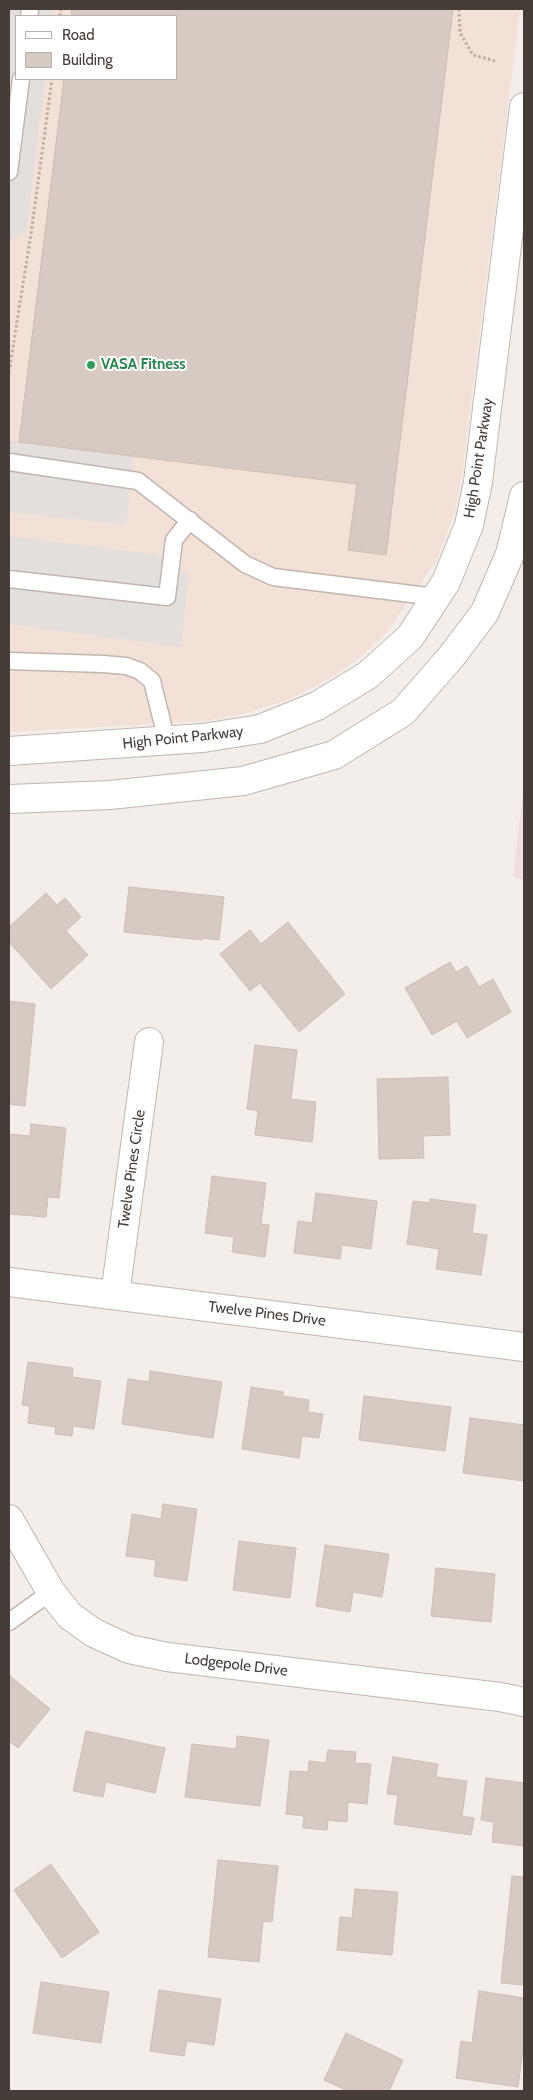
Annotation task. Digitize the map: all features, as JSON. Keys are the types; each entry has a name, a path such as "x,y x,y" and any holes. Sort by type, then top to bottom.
{"street":[{"name":"High Point Parkway","path":"9,751 167,741 260,729 317,706 368,675 410,637 446,582 469,525 478,482 524,107"},
{"path":"9,799 110,794 243,781 334,755 403,712 451,657 485,612 510,554 524,496"},
{"name":"Twelve Pines Circle","path":"115,1295 149,1042"},
{"name":"Twelve Pines Drive","path":"9,1282 524,1347"},
{"name":"Lodgepole Drive","path":"9,1520 51,1592 70,1616 94,1633 129,1649 167,1657 500,1697 524,1702"}],"lane":[{"path":"9,172 21,80"},
{"path":"9,462 138,481 246,564 273,577 436,597"},
{"path":"9,579 166,597 174,540 190,520"},
{"path":"9,662 103,664 126,666 140,671 152,681 167,741"},
{"path":"9,1622 51,1592"}],"path":[{"path":"459,9 460,33 473,56 495,61"},
{"path":"9,372 31,234 52,80"}],"shaded area":[{"path":"9,9 520,9 462,475 455,511 437,560 387,632 359,658 332,677 290,699 243,714 206,721 9,732"},
{"path":"9,9 54,9 53,15 15,15 15,80 45,80 26,233 10,240 9,250"},
{"path":"9,441 133,456 126,525 9,512"},
{"path":"9,536 152,554 189,573 181,647 9,624"},
{"path":"524,784 524,879 513,877"}],"building":[{"path":"72,9 453,9 386,555 348,550 357,484 19,442 64,80 178,80 178,15 71,15"},
{"path":"129,887 224,897 219,940 124,932"},
{"path":"46,893 57,905 65,898 81,917 66,931 88,955 51,989 9,942 9,927"},
{"path":"288,922 345,994 299,1032 260,983 250,991 220,954 250,930 261,944"},
{"path":"450,962 456,972 467,966 479,987 493,979 511,1012 467,1038 457,1021 432,1035 405,988"},
{"path":"9,1001 35,1004 25,1106 9,1104"},
{"path":"255,1045 297,1050 291,1099 316,1102 312,1142 255,1135 258,1111 247,1109"},
{"path":"448,1077 450,1135 423,1136 424,1158 379,1159 377,1079"},
{"path":"31,1124 66,1128 59,1198 48,1197 46,1217 9,1214 9,1134 30,1136"},
{"path":"212,1176 266,1183 261,1224 269,1225 265,1257 232,1252 234,1237 205,1233"},
{"path":"316,1193 377,1201 371,1249 342,1245 340,1259 294,1253 298,1221 312,1223"},
{"path":"430,1199 476,1205 472,1233 487,1235 481,1275 436,1269 439,1249 407,1244 413,1201 430,1203"},
{"path":"28,1362 73,1368 72,1377 101,1381 94,1429 73,1426 72,1436 55,1434 56,1427 28,1423 30,1406 22,1405"},
{"path":"150,1371 222,1382 213,1438 122,1424 128,1379 149,1382"},
{"path":"251,1387 283,1392 283,1396 309,1400 308,1412 323,1414 319,1438 302,1436 299,1458 242,1449"},
{"path":"364,1396 451,1407 445,1451 359,1440"},
{"path":"470,1418 524,1425 524,1481 463,1473"},
{"path":"163,1504 197,1509 187,1581 154,1576 156,1560 126,1556 132,1514 161,1519"},
{"path":"239,1541 296,1548 290,1598 233,1590"},
{"path":"325,1545 389,1554 382,1597 353,1592 350,1612 316,1606"},
{"path":"436,1568 495,1574 491,1622 431,1616"},
{"path":"9,1675 50,1709 18,1748 9,1741"},
{"path":"86,1731 165,1748 155,1793 106,1782 103,1797 73,1791"},
{"path":"237,1736 269,1740 260,1806 185,1797 192,1744 236,1749"},
{"path":"328,1750 356,1752 355,1763 371,1764 367,1804 348,1802 347,1822 328,1820 327,1830 303,1828 304,1816 286,1814 290,1771 308,1772 309,1761 326,1763"},
{"path":"393,1757 438,1764 436,1777 467,1781 462,1816 474,1818 471,1835 394,1824 398,1795 387,1794"},
{"path":"486,1778 524,1783 524,1846 492,1842 494,1822 481,1820"},
{"path":"218,1860 278,1866 272,1922 263,1921 259,1962 208,1957"},
{"path":"51,1864 99,1932 62,1958 14,1890"},
{"path":"512,1876 524,1877 524,1985 501,1983"},
{"path":"355,1889 398,1892 392,1955 337,1950 340,1917 352,1918"},
{"path":"41,1982 109,1992 101,2043 33,2033"},
{"path":"159,1990 221,1999 214,2045 187,2041 184,2056 150,2051"},
{"path":"479,1991 524,1998 524,2042 518,2087 456,2078 461,2041 472,2043"},
{"path":"346,2033 403,2060 389,2091 348,2091 324,2080"}],"place":[{"name":"VASA Fitness","path":"91,365"}]}
